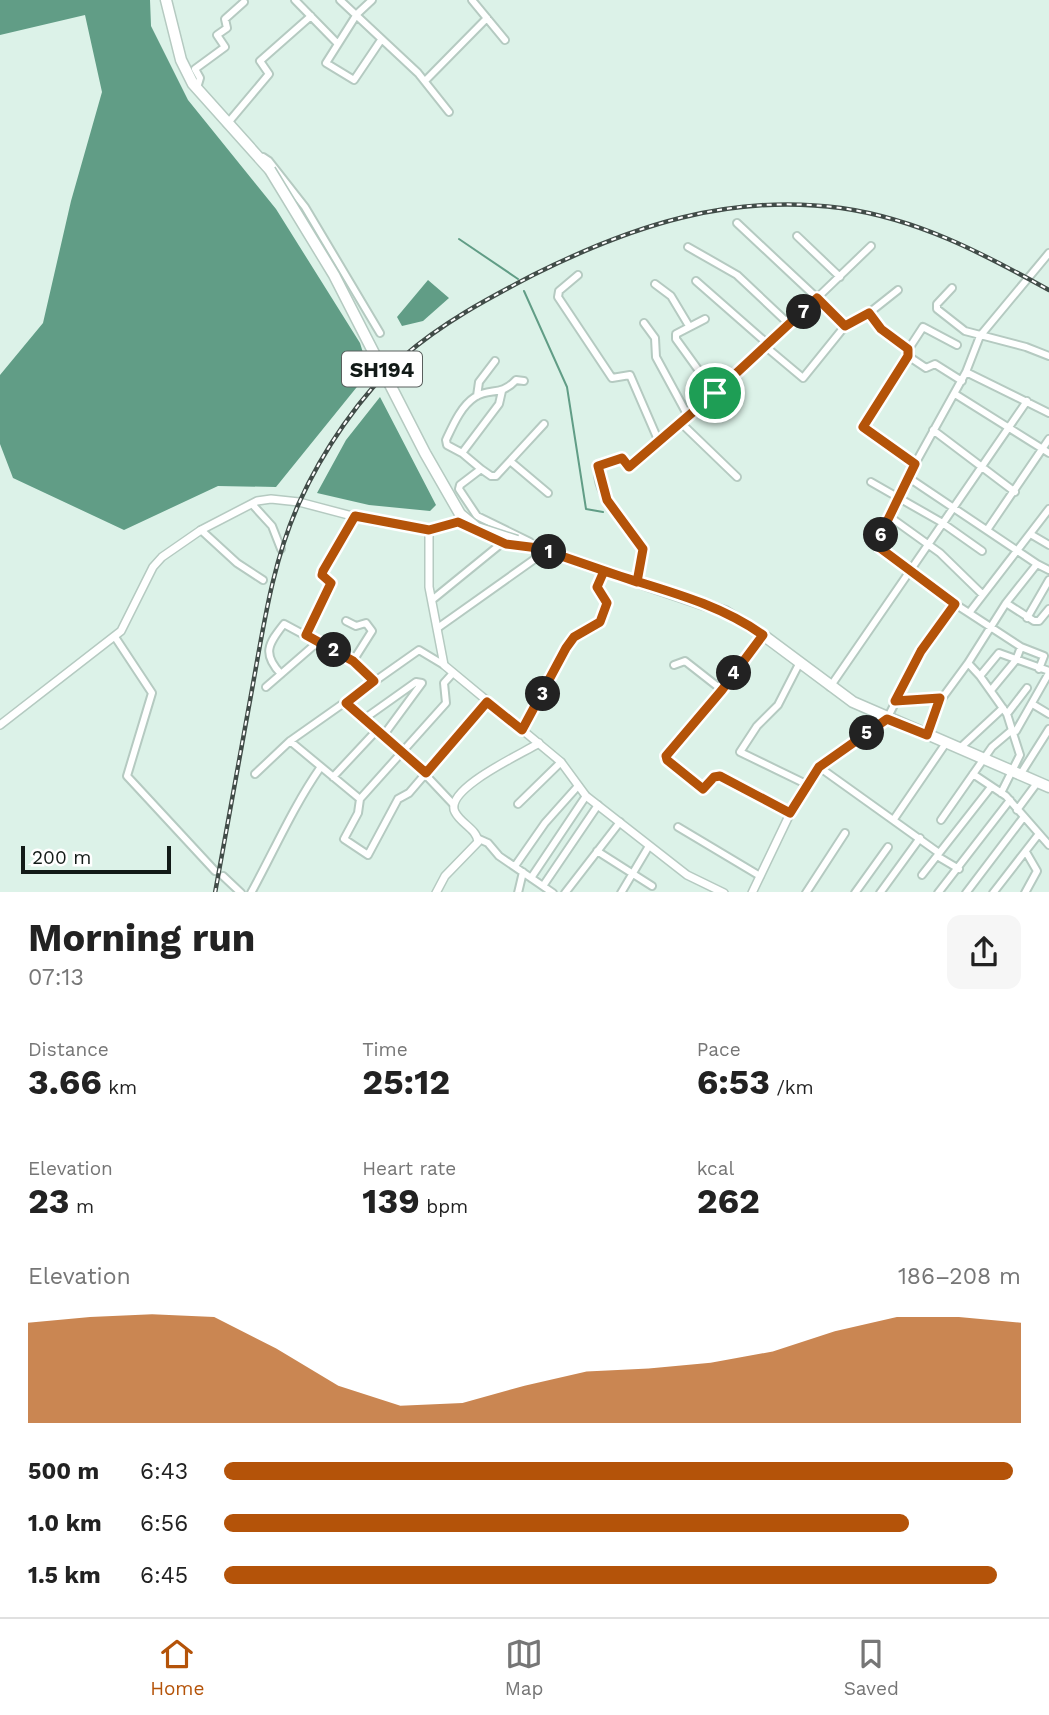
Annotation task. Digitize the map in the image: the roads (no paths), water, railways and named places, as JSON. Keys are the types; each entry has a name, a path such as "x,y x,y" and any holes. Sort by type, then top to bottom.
{"main road":[{"name":"SH194","path":"166,0 181,60 197,88 270,170 334,275 425,453 460,514 477,528 726,611 763,635 830,687 887,719 1049,787"}],"street":[{"path":"295,0 338,44"},
{"path":"340,0 358,14 381,40 425,81 449,111"},
{"path":"372,0 358,14 326,63 354,80 381,40"},
{"path":"197,88 200,78 195,69 225,47 217,35 227,27 225,19 244,2"},
{"path":"476,2 505,40"},
{"path":"228,124 269,74 260,61 311,16"},
{"path":"425,81 487,18"},
{"path":"258,154 269,161 304,207 380,332"},
{"path":"737,223 845,326"},
{"path":"797,236 840,277"},
{"path":"637,582 643,549 607,500 598,466 622,458 629,467 790,325 871,246"},
{"path":"688,247 737,275 790,325"},
{"path":"1044,656 1021,647 955,604 907,570 878,544 915,464 966,372 980,335 1049,253"},
{"path":"578,275 559,291 558,297 611,378 630,375 659,442"},
{"path":"696,281 802,378 845,326 869,313 898,290"},
{"path":"655,284 671,296 689,327"},
{"path":"953,288 937,304 937,309 965,331 1049,356"},
{"path":"869,313 881,329 926,368 935,364 961,381"},
{"path":"705,318 677,334 676,339 715,393"},
{"path":"644,323 655,338 656,357 688,416"},
{"path":"915,464 863,427 925,327 957,345"},
{"path":"477,396 479,382 495,361"},
{"path":"966,372 1049,413"},
{"path":"524,381 516,380 502,391 477,396 462,411 446,440 447,445 493,477 544,424"},
{"path":"462,453 499,404 502,391"},
{"path":"955,394 1046,451"},
{"path":"830,687 907,570 1027,401"},
{"path":"681,423 737,477"},
{"path":"933,430 1015,492"},
{"path":"987,530 1046,451 1049,439"},
{"path":"510,461 548,493"},
{"path":"481,469 459,487 472,511 542,549"},
{"path":"909,478 1049,570"},
{"path":"871,482 901,497 982,551"},
{"path":"0,725 124,628 153,567 201,530 252,504 271,499 429,530 458,522 502,543 520,548 542,549"},
{"path":"252,504 272,526 281,549"},
{"path":"969,613 1019,552 1049,509"},
{"path":"306,635 331,583 322,575 323,571 355,516"},
{"path":"890,517 927,542 982,594"},
{"path":"201,530 236,563 263,580"},
{"path":"429,530 429,587 439,627 444,665"},
{"path":"1032,535 1049,545"},
{"path":"432,600 502,543"},
{"path":"439,627 542,549"},
{"path":"927,735 940,698 952,687 1006,603 1037,564"},
{"path":"522,730 566,648 574,637 600,622 607,603 597,587 604,571"},
{"path":"1027,618 1049,580"},
{"path":"1006,603 1027,618 1039,621 1049,609"},
{"path":"752,892 806,784 819,767 887,719 921,651 955,604"},
{"path":"346,621 356,626 366,623 372,631 353,661"},
{"path":"281,674 270,662 268,653 282,625 319,640 353,661 374,681"},
{"path":"763,635 722,690 667,755 667,760 703,789 714,777 720,776 790,813"},
{"path":"115,637 152,693 127,776 215,871"},
{"path":"266,687 319,640"},
{"path":"992,689 1017,660 1021,647"},
{"path":"1039,669 1049,648"},
{"path":"255,774 290,741 420,649 444,665 561,762 586,796 598,806 697,881 724,892"},
{"path":"941,820 984,759 1012,730 1017,730 1034,705 1049,672 999,653 981,676"},
{"path":"674,665 685,661 722,690"},
{"path":"968,663 992,689 1005,711 1020,755 1015,774"},
{"path":"799,664 778,705 757,726 740,753 806,784"},
{"path":"453,673 444,684 446,703 360,799 358,813 344,839 368,855 398,799 409,793 487,702"},
{"path":"332,777 380,733 422,684 416,682 364,719"},
{"path":"960,748 1005,711 1027,688"},
{"path":"895,701 940,698"},
{"path":"346,703 426,773 479,839 553,892"},
{"path":"1034,705 1049,714"},
{"path":"1001,793 1049,729"},
{"path":"290,741 360,799"},
{"path":"454,805 476,778 539,743"},
{"path":"894,819 946,743"},
{"path":"518,804 561,762"},
{"path":"819,767 894,819 959,869"},
{"path":"251,892 298,801 320,768"},
{"path":"973,774 1010,800 1038,835 1048,842"},
{"path":"1017,810 1037,783"},
{"path":"515,866 545,823 578,786"},
{"path":"922,875 991,787"},
{"path":"531,878 586,796"},
{"path":"939,892 1010,800"},
{"path":"543,886 598,806"},
{"path":"966,892 1023,818"},
{"path":"565,892 620,822"},
{"path":"678,827 760,876"},
{"path":"806,892 845,833"},
{"path":"993,892 1038,835"},
{"path":"880,892 920,838"},
{"path":"436,892 444,876 479,839"},
{"path":"621,892 649,846"},
{"path":"855,892 888,847"},
{"path":"597,851 652,886"},
{"path":"1025,892 1037,872 1026,852"},
{"path":"519,892 523,872"},
{"path":"223,876 241,892"}],"waterway":[{"path":"459,239 518,279"},
{"path":"524,291 567,387 586,509 603,512"}],"railway":[{"path":"215,892 266,615 290,525 319,464 357,406 387,372 433,333 516,284 607,242 682,218 760,205 841,208 897,220 949,239 1049,290"}]}
